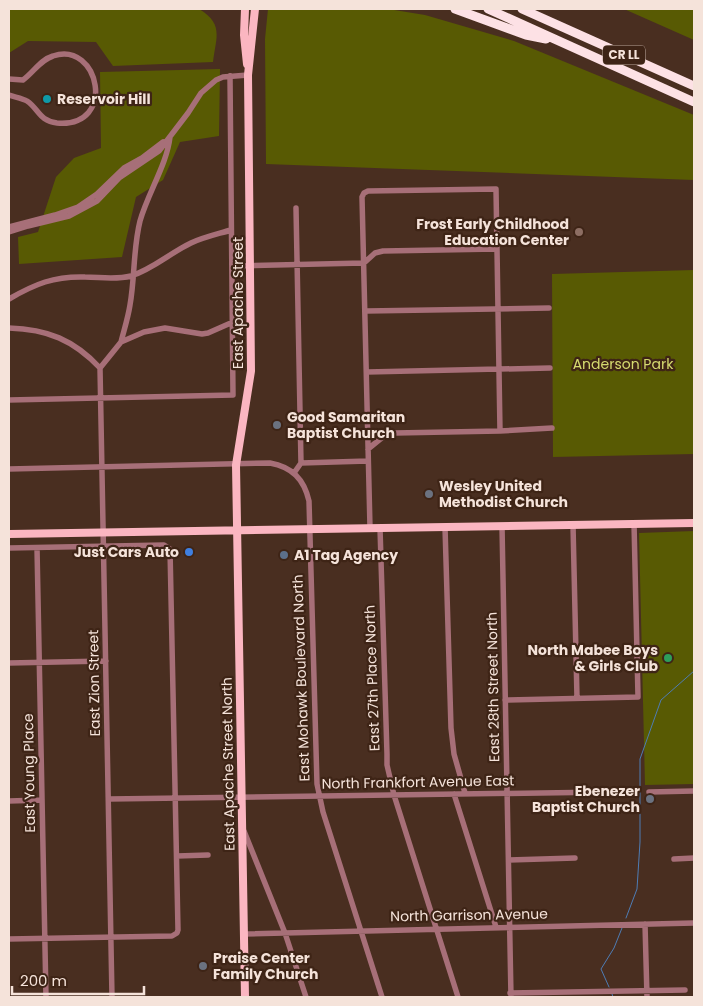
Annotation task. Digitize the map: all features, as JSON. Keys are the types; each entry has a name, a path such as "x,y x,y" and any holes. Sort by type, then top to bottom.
{"highway":[{"path":"455,9 526,35 561,42"},
{"name":"CR LL","path":"488,9 694,102"},
{"name":"CR LL","path":"522,9 694,86"}],"main road":[{"name":"East Apache Street","path":"245,9 244,46 248,75"},
{"name":"East Apache Street","path":"237,529 236,464 251,370 248,75 255,9"},
{"path":"9,534 694,523"},
{"name":"East Apache Street North","path":"237,529 245,997"}],"street":[{"path":"9,79 23,80 44,60 59,54 66,54 89,68 95,80 97,90 92,106 83,117 74,122 64,123 47,120 38,115 28,101 9,95"},
{"path":"9,232 56,220 84,209 97,201 124,175 159,151 188,114 201,93 216,80 230,76 248,75"},
{"name":"East Apache Street","path":"101,398 233,395 230,76"},
{"path":"9,227 78,207 97,194 124,168 150,152 170,136"},
{"path":"9,328 34,331 60,338 80,348 100,368 120,342 130,305 135,246 140,220 150,190 169,149 170,136"},
{"path":"370,528 362,197 364,193 368,191 496,189 500,431"},
{"path":"9,468 270,463 294,473 301,463 296,208"},
{"path":"9,299 32,286 53,280 85,277 122,278 133,275 156,265 192,243 231,230"},
{"path":"232,266 364,262 374,253 383,251 497,249"},
{"path":"366,311 549,308"},
{"path":"120,342 153,330 178,329 202,334 208,333 233,322"},
{"name":"East Zion Street","path":"100,368 112,997"},
{"path":"367,372 550,368"},
{"path":"9,400 101,398"},
{"path":"368,449 384,436 394,433 552,428"},
{"path":"301,463 368,461"},
{"name":"East Mohawk Boulevard North","path":"294,473 303,482 309,501 315,758 319,796 382,997"},
{"path":"505,700 638,697 634,524"},
{"path":"573,525 577,698"},
{"name":"East 28th Street North","path":"502,526 511,995"},
{"path":"445,527 451,728 454,754 465,793"},
{"name":"East 27th Place North","path":"380,528 387,759 394,795 458,997"},
{"path":"9,548 164,545 171,552 177,856 177,933 172,936 9,939"},
{"name":"East Young Place","path":"38,548 46,997"},
{"path":"9,663 106,661"},
{"path":"649,792 694,791"},
{"name":"North Frankfort Avenue East","path":"109,799 607,792"},
{"path":"454,794 496,927"},
{"path":"9,801 42,800"},
{"path":"242,826 285,933 306,997"},
{"path":"177,856 208,855"},
{"path":"508,860 575,858"},
{"path":"674,859 694,858"},
{"name":"North Garrison Avenue","path":"244,934 694,923"},
{"path":"644,924 646,994"},
{"path":"511,995 646,994 685,990"}],"green space":[{"path":"9,9 199,9 212,20 217,32 213,62 113,66 96,42 28,41 9,53"},
{"path":"268,9 388,9 425,15 514,41 694,115 694,180 266,164 265,39"},
{"path":"624,9 694,9 694,40"},
{"path":"220,69 219,136 180,142 163,180 136,197 122,257 19,264 18,237 38,232 56,177 74,158 101,148 100,72"},
{"name":"Anderson Park","path":"694,270 694,454 553,457 552,274"},
{"name":"North Mabee Boys & Girls Club","path":"694,531 694,784 645,785 639,533"}],"waterway":[{"path":"626,918 637,889 640,842 640,759 661,700 694,671"},
{"path":"609,987 601,969 614,948 622,928"}],"place":[{"name":"Reservoir Hill","path":"47,99"},
{"name":"Frost Early Childhood Education Center","path":"579,232"},
{"name":"Good Samaritan Baptist Church","path":"277,425"},
{"name":"Wesley United Methodist Church","path":"429,494"},
{"name":"Just Cars Auto","path":"189,552"},
{"name":"A1 Tag Agency","path":"284,555"},
{"name":"North Mabee Boys & Girls Club","path":"668,658"},
{"name":"Ebenezer Baptist Church","path":"650,799"},
{"name":"Praise Center Family Church","path":"203,966"}]}
